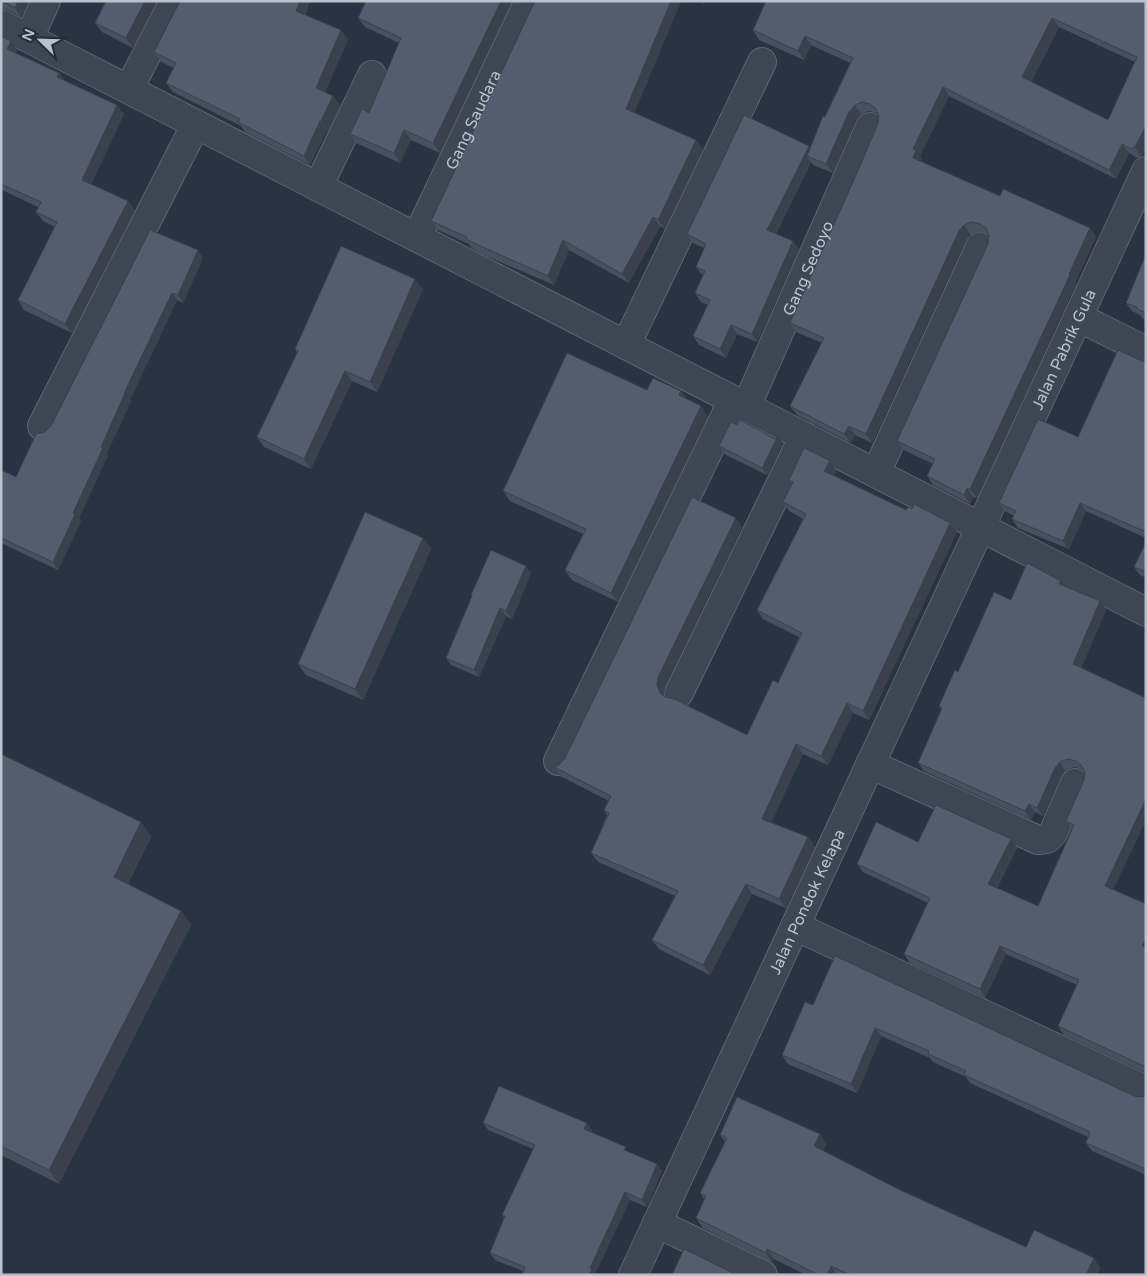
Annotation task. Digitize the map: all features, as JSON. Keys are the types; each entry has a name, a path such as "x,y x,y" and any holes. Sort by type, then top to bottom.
{"street":[{"path":"29,38 46,1"},
{"path":"129,90 174,1"},
{"name":"Gang Saudara","path":"417,237 529,1"},
{"path":"1,24 1146,612"},
{"path":"626,345 762,62"},
{"path":"318,187 372,75"},
{"path":"42,426 196,124"},
{"name":"Gang Sedoyo","path":"558,761 740,404 870,128"},
{"name":"Jalan Pabrik Gula","path":"980,527 1146,171"},
{"path":"876,473 980,247"},
{"path":"1078,317 1146,351"},
{"path":"679,693 804,436"},
{"name":"Jalan Pondok Kelapa","path":"633,1275 980,527"},
{"path":"870,764 1038,840 1047,839 1053,833 1074,783"},
{"path":"795,926 1146,1090"},
{"path":"656,1223 763,1275"}],"building":[{"path":"2,1 18,1 15,8"},
{"path":"106,1 145,1 126,38 95,23"},
{"path":"180,1 300,1 296,11 341,30 316,88 333,96 304,156 238,122 240,119 166,83 176,63 154,52"},
{"path":"366,1 501,1 433,143 404,130 394,153 350,134 362,109 369,113 401,38 358,18"},
{"path":"535,1 671,1 626,109 696,140 658,220 653,217 622,274 563,240 548,276 478,245 466,239 467,237 431,221"},
{"path":"766,1 1146,1 1146,126 1135,147 1131,149 1122,144 1109,170 943,87 913,149 916,150 913,158 1000,196 1003,189 1090,228 970,489 967,488 964,495 927,476 935,459 897,441 988,244 989,236 986,228 972,222 964,225 959,231 866,434 849,426 844,434 790,406 824,338 790,323 853,182 878,124 879,117 876,109 870,104 862,102 855,105 849,112 826,164 807,156 823,116 825,117 853,58 805,36 798,51 753,30","holes":["1052,18 1137,57 1108,120 1022,77"]},
{"path":"1,36 11,41 7,49 59,73 57,77 117,105 82,180 128,201 65,324 18,300 57,222 36,212 41,202 1,184"},
{"path":"744,115 809,146 767,230 793,241 752,334 731,325 720,349 693,336 710,300 695,293 705,271 696,267 706,244 687,234"},
{"path":"150,230 198,250 178,295 172,293 124,393 101,447 103,448 53,562 1,538 1,470 16,477 36,434 45,432 51,426"},
{"path":"341,246 415,279 370,382 345,371 304,459 257,437 298,351 295,349"},
{"path":"1146,254 1146,313 1126,303"},
{"path":"1118,350 1146,363 1146,532 1080,503 1063,541 1012,519 1016,511 999,503 1038,419 1078,437"},
{"path":"567,353 647,390 653,378 681,391 679,395 701,406 611,593 565,570 586,529 503,491"},
{"path":"740,420 775,439 778,436 762,468 719,446 731,422 737,425"},
{"path":"804,448 830,461 824,471 906,510 908,507 912,509 914,504 950,523 863,711 847,703 821,756 796,744 762,819 808,837 779,899 746,884 703,965 652,940 678,891 591,853 609,813 604,810 611,796 554,767 565,758 692,497 736,518 658,677 657,685 660,693 665,697 674,699 747,735 773,680 778,683 802,633 757,610 806,514 783,502 793,482 789,480"},
{"path":"365,512 423,538 355,689 298,664"},
{"path":"1146,542 1146,572 1134,567"},
{"path":"491,550 526,566 506,611 500,608 474,670 446,658"},
{"path":"1027,563 1061,581 1059,584 1100,601 1073,664 1146,698 1146,799 1105,886 1146,904 1146,938 1142,946 1146,948 1146,1067 1058,1026 1079,980 1000,946 980,989 904,954 930,898 857,864 876,822 918,842 936,805 1011,839 988,884 1038,906 1074,825 1066,821 1084,780 1085,772 1081,765 1076,761 1068,759 1060,762 1055,768 1037,808 1029,804 1025,811 918,763 942,708 939,706 955,670 958,672 994,592 1011,600"},
{"path":"1,754 141,822 114,877 181,911 49,1170 1,1146"},
{"path":"835,956 1134,1096 1146,1096 1146,1169 1086,1143 1090,1132 964,1075 966,1071 928,1054 929,1051 875,1028 851,1084 782,1055 805,1002 813,1005"},
{"path":"499,1086 587,1123 584,1129 626,1147 624,1150 657,1164 642,1200 625,1192 590,1268 592,1269 589,1275 522,1275 525,1267 490,1253 505,1216 502,1215 535,1145 483,1123"},
{"path":"737,1097 820,1134 814,1146 900,1190 1026,1247 1034,1230 1094,1258 1086,1275 850,1275 831,1266 827,1275 819,1275 767,1249 766,1253 696,1218 706,1196 700,1193 727,1138 720,1135"},
{"path":"684,1249 737,1275 672,1275"}]}
